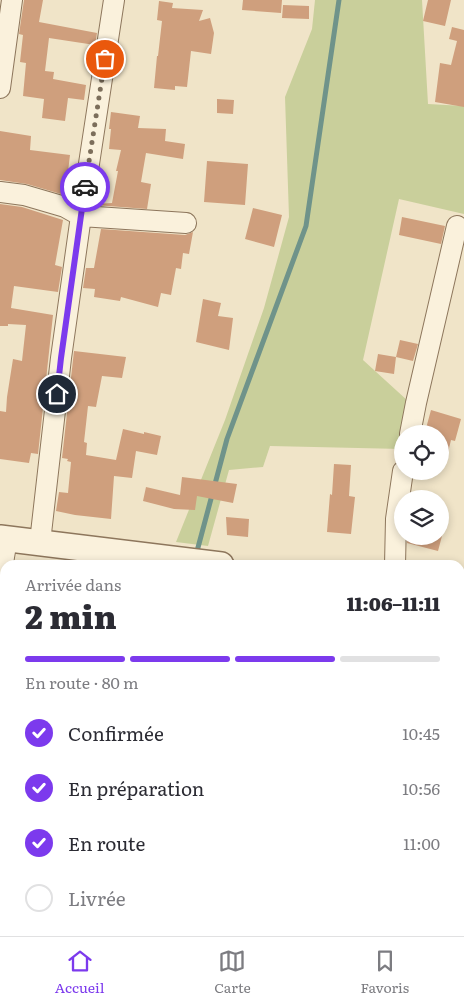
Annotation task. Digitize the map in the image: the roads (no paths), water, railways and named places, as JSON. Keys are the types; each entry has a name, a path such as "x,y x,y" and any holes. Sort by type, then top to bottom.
{"street":[{"path":"0,88 12,0"},
{"path":"40,542 61,358 114,0"},
{"path":"0,192 24,195 66,207 81,216 186,224"},
{"path":"412,425 457,226"},
{"path":"395,560 396,519 402,480"},
{"path":"2,560 4,538 185,560"}],"waterway":[{"path":"196,555 227,439 306,226 339,0"}]}
